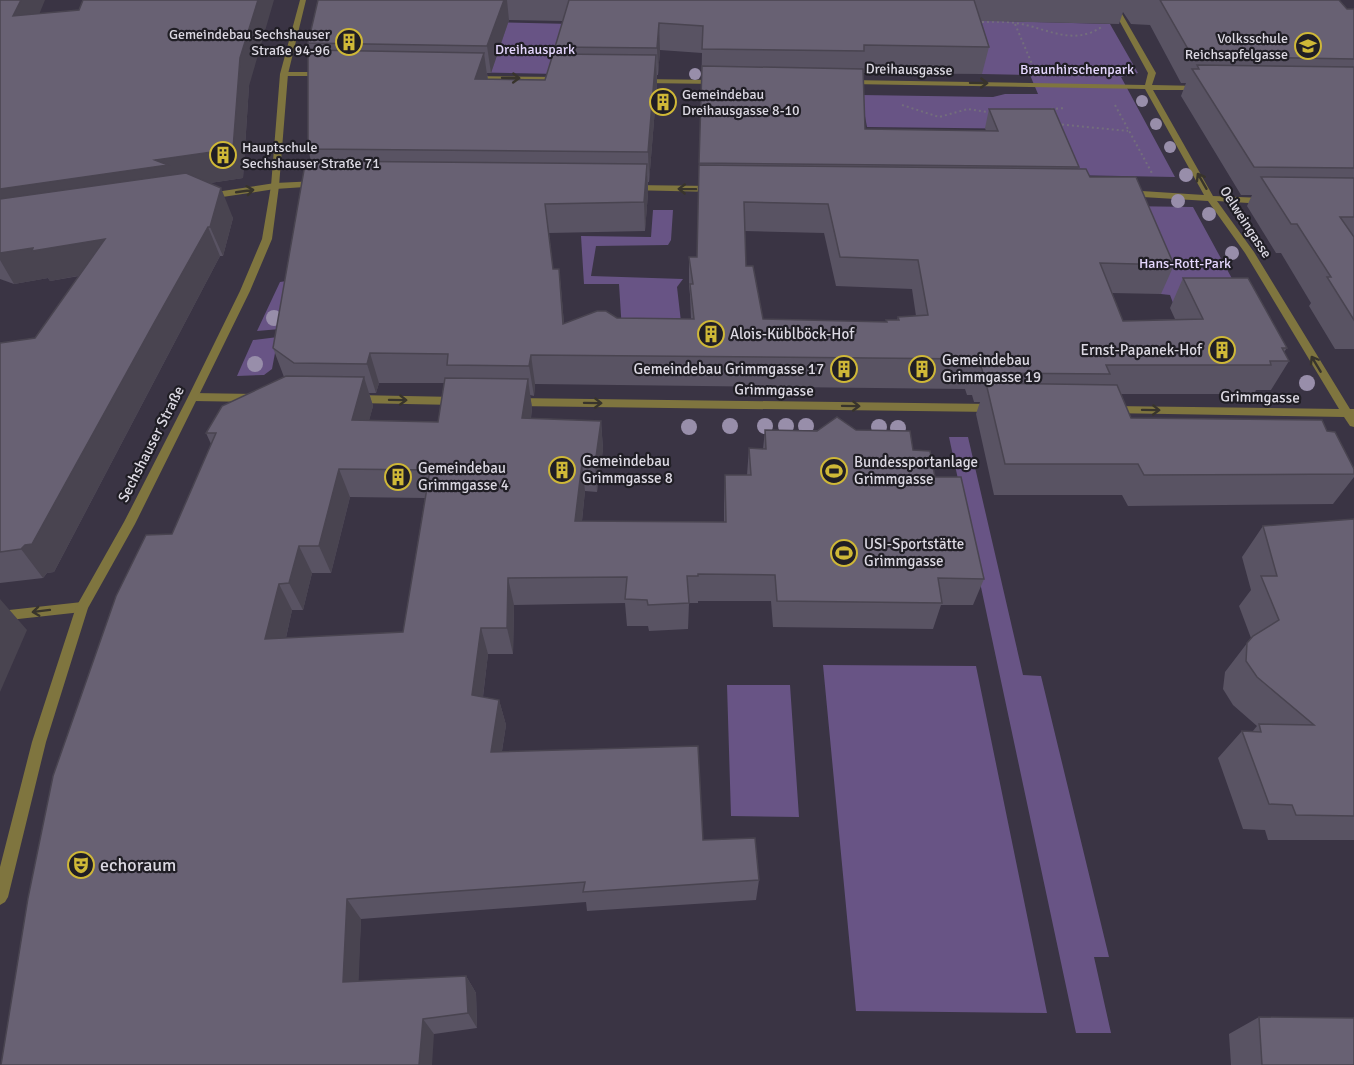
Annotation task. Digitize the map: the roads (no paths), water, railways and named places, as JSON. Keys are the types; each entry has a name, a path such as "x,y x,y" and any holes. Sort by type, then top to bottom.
{"street":[{"name":"Sechshauser Straße","path":"0,897 39,742 82,607 129,524 193,397 245,291 267,239 275,186 284,74 303,0"},
{"name":"Oelweingasse","path":"1111,0 1152,73 1149,87 1213,200 1233,234 1249,252 1328,384 1351,413 1354,423"},
{"path":"284,74 332,75"},
{"path":"462,77 568,80"},
{"path":"627,81 732,82"},
{"name":"Dreihausgasse","path":"843,82 1206,88"},
{"path":"196,198 275,186 322,184"},
{"path":"621,188 728,189"},
{"path":"1119,193 1163,194 1213,200 1272,201"},
{"path":"193,397 264,398"},
{"path":"348,399 467,401"},
{"name":"Grimmgasse","path":"502,401 1002,408"},
{"name":"Grimmgasse","path":"1098,409 1351,413"},
{"path":"0,616 82,607"}],"place":[{"name":"Gemeindebau Sechshauser Straße 94-96","path":"349,42"},
{"name":"Volksschule Reichsapfelgasse","path":"1308,46"},
{"name":"Gemeindebau Dreihausgasse 8-10","path":"663,102"},
{"name":"Hauptschule Sechshauser Straße 71","path":"223,155"},
{"name":"Alois-Küblböck-Hof","path":"711,334"},
{"name":"Ernst-Papanek-Hof","path":"1222,350"},
{"name":"Gemeindebau Grimmgasse 17","path":"844,369"},
{"name":"Gemeindebau Grimmgasse 19","path":"922,369"},
{"name":"Gemeindebau Grimmgasse 8","path":"562,470"},
{"name":"Bundessportanlage Grimmgasse","path":"834,471"},
{"name":"Gemeindebau Grimmgasse 4","path":"398,477"},
{"name":"USI-Sportstätte Grimmgasse","path":"844,553"},
{"name":"echoraum","path":"81,865"}],"park label":[{"name":"Dreihauspark","path":"535,49"},
{"name":"Braunhirschenpark","path":"1077,69"},
{"name":"Hans-Rott-Park","path":"1185,263"}]}
